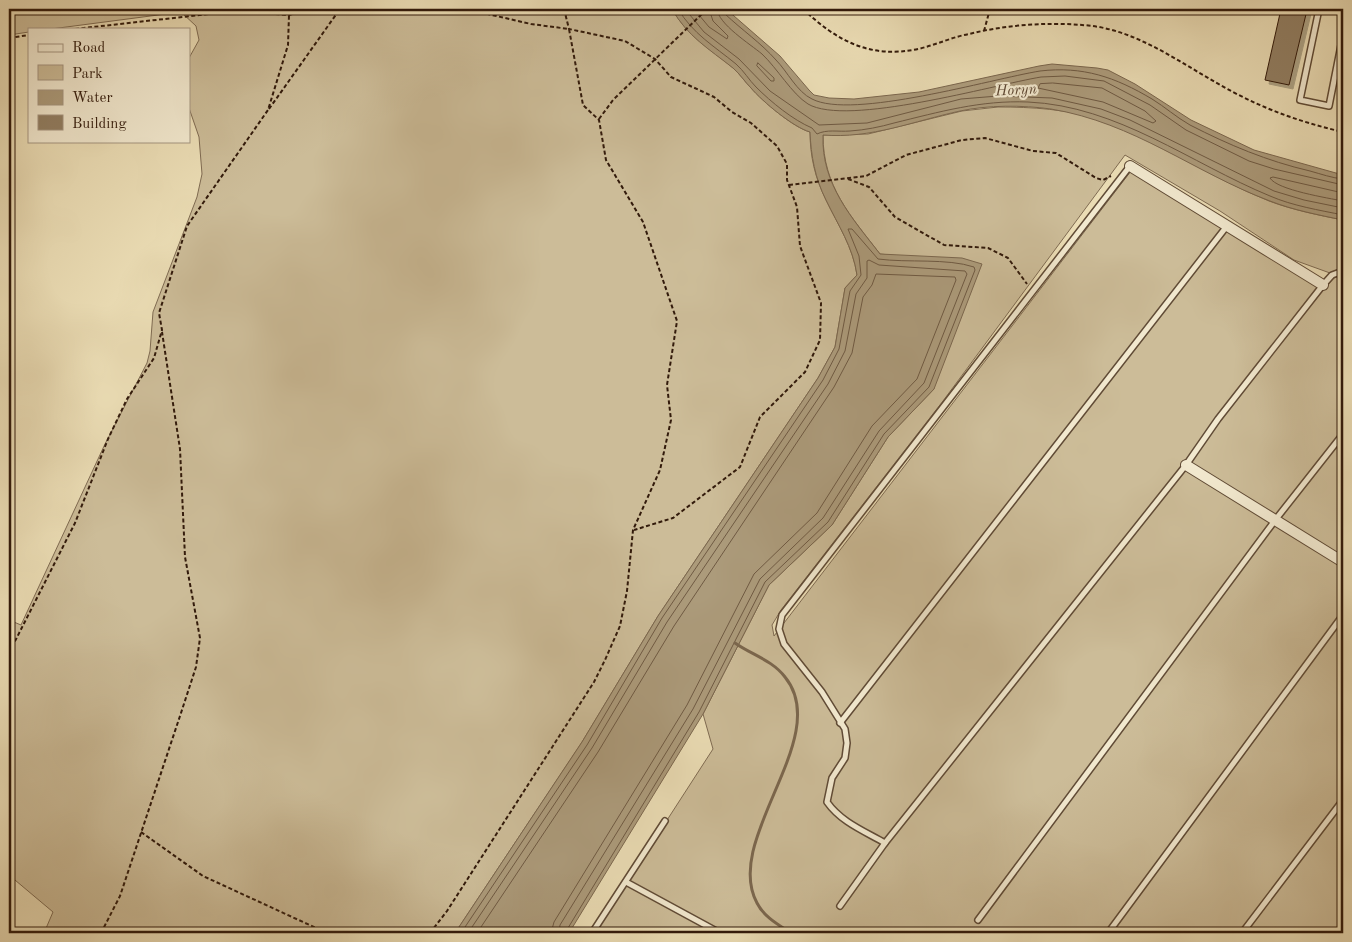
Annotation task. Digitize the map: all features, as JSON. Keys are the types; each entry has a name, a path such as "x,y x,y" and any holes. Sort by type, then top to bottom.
{"street":[{"path":"1130,166 1323,285"},
{"path":"1186,464 1343,562"}],"lane":[{"path":"1319,9 1300,100 1329,106 1343,35"},
{"path":"884,842 848,822 833,811 828,802 832,778 845,758 847,743 845,729 826,698 784,644 779,629 782,615 1130,166"},
{"path":"840,723 1227,226"},
{"path":"840,906 884,842 1186,464 1323,285 1332,275 1343,271"},
{"path":"978,920 1276,519 1343,434"},
{"path":"1108,933 1343,615"},
{"path":"1242,933 1343,800"},
{"path":"592,933 665,821"},
{"path":"626,882 720,933"}],"path":[{"path":"232,9 236,11"},
{"path":"83,28 236,11 289,15 308,9"},
{"path":"101,933 120,896 196,667 200,638 185,557 180,449 159,313 187,226 340,9"},
{"path":"466,9 625,42 655,59 671,77 714,97 732,112 751,123 777,146 787,164 789,185 796,202 800,246 821,303 820,340 805,372 760,417 740,467 673,518 633,530"},
{"path":"430,933 447,911 594,682 620,626 627,591 633,530 660,470 671,420 667,385 677,321 643,222 606,160 599,120 583,105 564,9"},
{"path":"599,120 614,100 707,9"},
{"path":"803,9 824,28 844,42 872,50 896,52 912,50 984,31 1051,24 1081,25 1117,31 1138,39 1276,114 1310,125 1343,132"},
{"path":"984,31 990,9"},
{"path":"268,110 288,45 289,15"},
{"path":"9,38 28,35"},
{"path":"789,185 873,174 906,155 962,140 985,138 1033,150 1056,153 1100,180 1106,179 1113,173"},
{"path":"846,178 869,187 895,217 944,245 988,248 1008,258 1026,279 1029,297"},
{"path":"9,653 75,522 112,431 128,399 154,358 162,330"},
{"path":"140,832 203,876 327,933"}],"green space":[{"path":"9,9 672,9 692,35 736,70 763,100 787,120 810,132 812,158 816,175 822,192 849,246 857,275 845,288 835,347 818,378 658,616 582,742 455,933 44,933 53,912 9,875 9,620 21,625 105,444 147,363 150,351 153,312 197,197 202,174 199,137 190,111 190,56 199,40 196,26 181,12 59,28 28,28 28,32 9,35"},
{"path":"998,107 1050,109 1088,116 1143,138 1226,182 1269,201 1296,210 1343,220 1343,267 1330,273 1294,260 1220,211 1125,155 943,401 781,610 772,625 774,636 1131,171 1323,290 1334,278 1343,274 1343,933 594,933 713,749 703,714 769,585 832,525 888,437 934,389 919,258 880,254 849,213 833,185 824,153 823,135 868,134 962,111"}],"water":[{"name":"Horyn","path":"672,9 726,9 780,56 814,95 829,98 854,99 919,92 1052,64 1108,70 1135,84 1191,120 1254,150 1343,175 1343,220 1297,210 1270,201 1110,125 1051,109 1017,106 982,108 960,111 875,132 841,136 823,135 827,169 833,185 849,213 880,254 962,258 982,264 934,389 888,437 832,525 769,585 703,714 569,933 455,933 582,742 658,616 818,378 835,347 845,288 857,275 849,246 816,175 810,132 787,120 756,94 733,68 684,27"}],"building":[{"path":"1281,9 1307,10 1289,85 1265,80"}],"waterway":[{"path":"735,643 780,671 785,677 796,701 796,729 788,758 763,819 754,849 750,877 760,908 772,920 791,933"}]}
